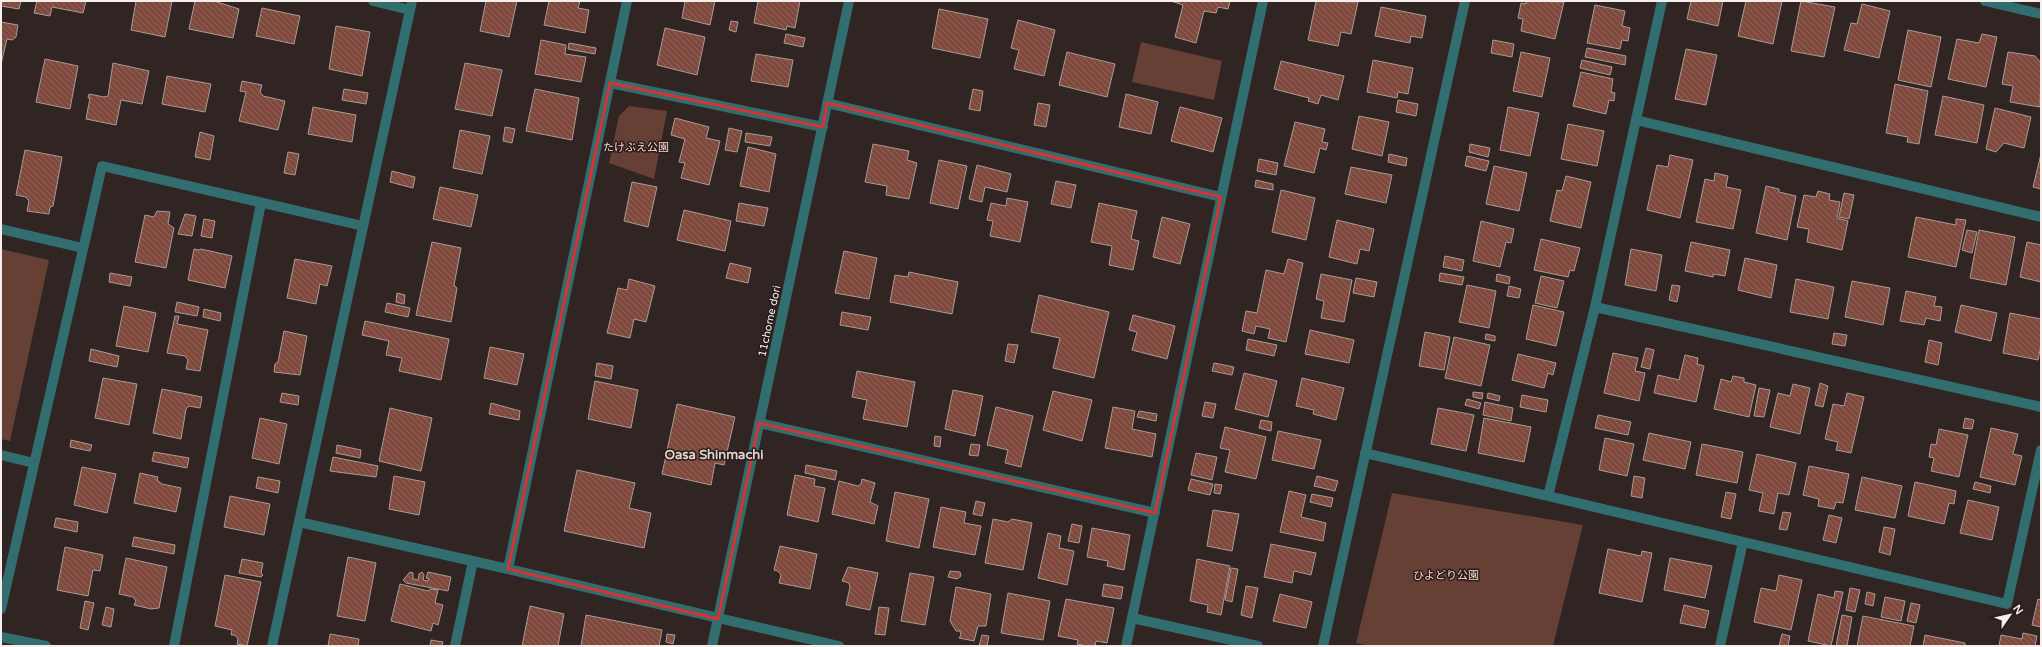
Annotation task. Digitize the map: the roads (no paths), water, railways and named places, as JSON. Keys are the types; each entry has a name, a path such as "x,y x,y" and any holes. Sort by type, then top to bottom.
{"street":[{"path":"272,646 411,5 373,1"},
{"path":"508,569 627,1"},
{"name":"11chome dori","path":"712,646 849,1"},
{"path":"1126,646 1263,1"},
{"path":"1323,646 1465,1"},
{"path":"1548,496 1595,307 1662,1"},
{"path":"1985,1 2041,14"},
{"path":"610,83 823,127"},
{"path":"827,103 1221,197"},
{"path":"1636,120 2041,217"},
{"path":"1,609 102,166 363,226"},
{"path":"174,646 261,203"},
{"path":"1,229 83,248"},
{"path":"1595,307 2041,407"},
{"path":"759,423 1155,513"},
{"path":"1365,453 2007,604 2041,450"},
{"path":"1,455 34,463"},
{"path":"299,522 838,646"},
{"path":"1720,646 1744,542"},
{"path":"455,646 473,561"},
{"path":"1132,618 1258,646"},
{"path":"1,637 46,646"}],"district":[{"name":"Oasa Shinmachi","path":"714,454"}],"park label":[{"name":"たけぶえ公園","path":"636,147"},
{"name":"ひよどり公園","path":"1446,575"}]}
